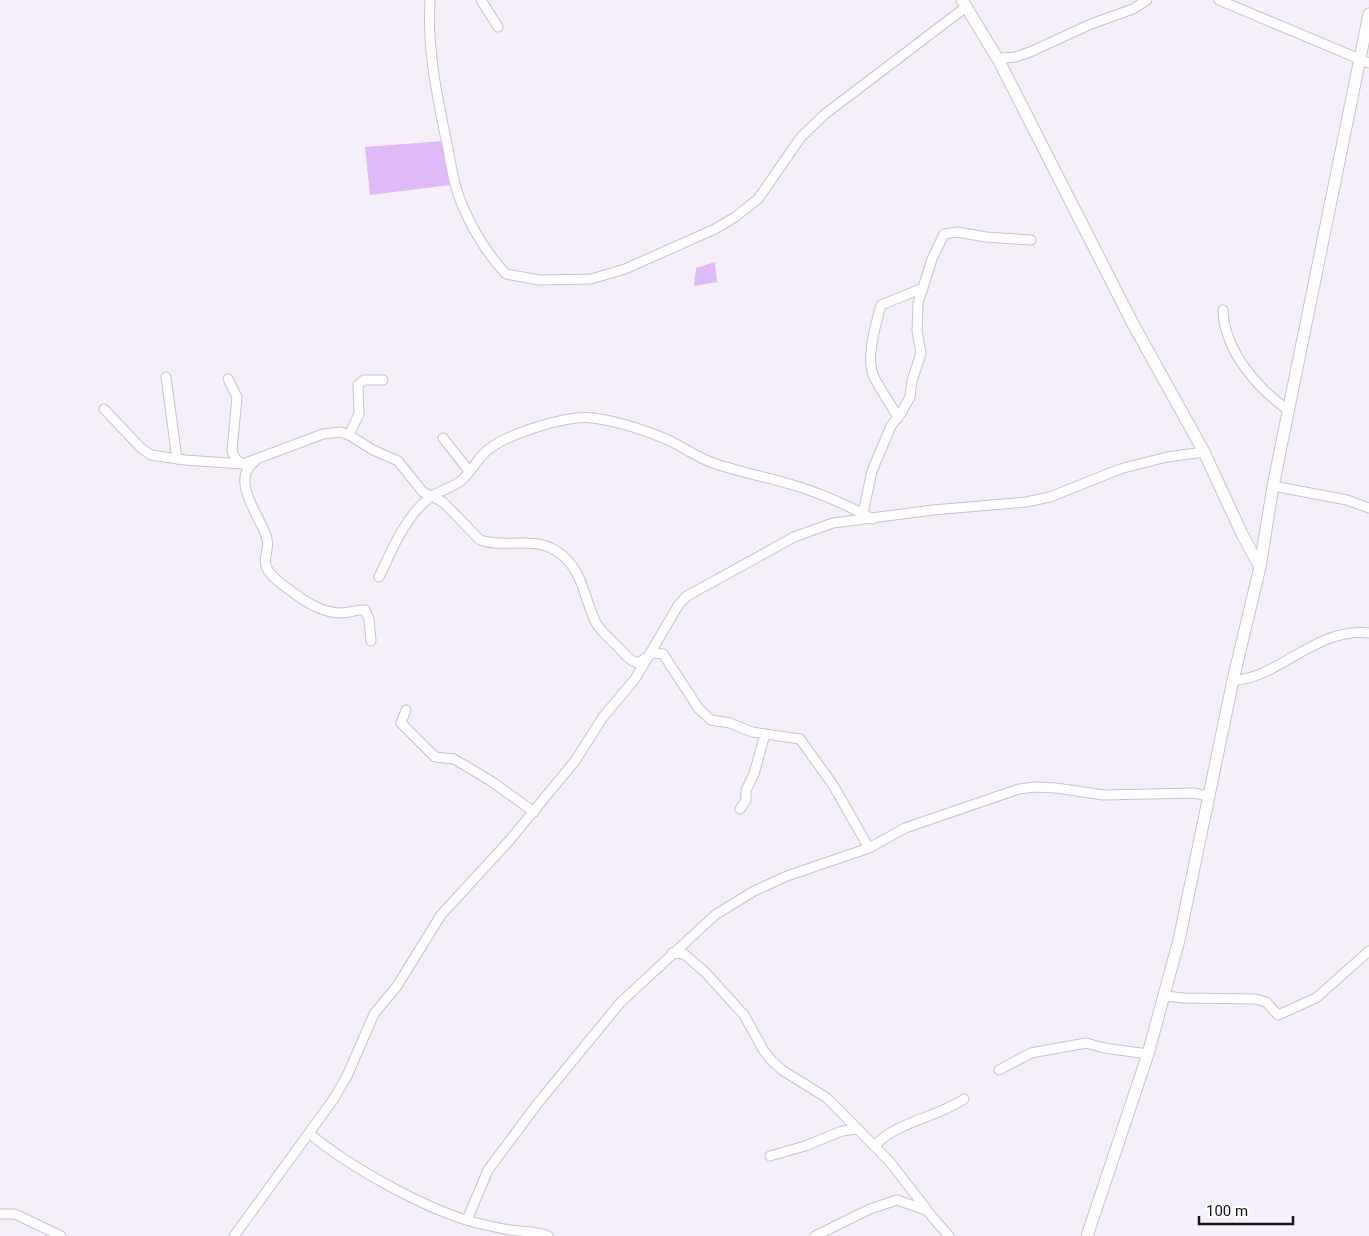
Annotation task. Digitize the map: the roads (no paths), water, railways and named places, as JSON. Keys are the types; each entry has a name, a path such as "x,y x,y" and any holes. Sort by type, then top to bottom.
{"main road":[{"path":"964,4 998,62 1133,324 1204,452 1242,534 1260,566"},
{"path":"1087,1236 1148,1054 1165,996 1233,680 1260,566 1288,410 1365,62 1369,14"}],"street":[{"path":"430,0 428,24 434,82 457,190 464,208 482,241 506,274 539,280 591,279 625,269 671,250 735,217 758,199 801,137 825,114 964,4"},
{"path":"481,0 498,27"},
{"path":"1220,0 1365,62"},
{"path":"998,62 1002,58 1015,57 1030,52 1144,1"},
{"path":"863,513 872,472 891,426 910,397 912,381 921,353 917,331 918,303 932,259 944,234 957,232 986,238 1031,240"},
{"path":"898,418 874,376 871,355 874,330 881,305 923,288"},
{"path":"1223,310 1223,324 1233,349 1264,390 1288,410"},
{"path":"166,377 177,459"},
{"path":"228,379 237,397 232,450 235,458 242,464"},
{"path":"349,435 359,414 358,385 364,380 383,380"},
{"path":"104,409 141,448 152,455 242,464 254,462"},
{"path":"379,577 396,541 417,509 431,496 462,480 480,456 492,447 521,433 565,420 592,418 646,432 668,440 689,453 714,463 795,485 842,502 873,519"},
{"path":"371,641 370,618 365,610 342,613 315,607 289,590 269,571 265,560 268,542 254,512 244,478 248,466 323,434 341,432 373,450 398,461 416,485 442,502 480,540 488,543 521,542 540,544 556,550 571,563 599,627 634,662 642,662 650,655 659,652 663,654 706,717 716,722 730,723 752,732 794,737 805,743 842,799 869,848"},
{"path":"442,438 469,471"},
{"path":"234,1236 310,1134 347,1076 374,1014 397,986 441,915 534,812 575,761 603,717 624,695 650,655 678,604 701,587 794,537 818,528 932,510 1026,502 1050,497 1120,469 1167,457 1204,452"},
{"path":"1273,486 1347,500 1369,508"},
{"path":"1233,680 1241,680 1260,674 1325,640 1369,633"},
{"path":"406,710 402,723 434,758 454,759 491,781 534,812"},
{"path":"740,810 746,800 746,790 754,774 765,734"},
{"path":"467,1220 488,1170 538,1103 620,1003 715,915 754,891 787,876 869,848 905,828 1019,789 1035,787 1104,795 1194,793 1208,796"},
{"path":"1165,996 1256,999 1266,1002 1278,1015 1316,998 1369,951"},
{"path":"672,953 684,954 731,1000 744,1015 764,1051 772,1061 782,1070 828,1098 890,1162 926,1210 949,1236"},
{"path":"999,1070 1031,1052 1086,1043 1104,1048 1148,1054"},
{"path":"874,1146 882,1138 899,1128 953,1106 964,1099"},
{"path":"770,1156 805,1146 842,1131 858,1129"},
{"path":"310,1134 328,1149 359,1168 421,1202 467,1220 548,1236"},
{"path":"815,1236 870,1209 898,1200 926,1210"},
{"path":"0,1214 15,1214 61,1236"}]}
